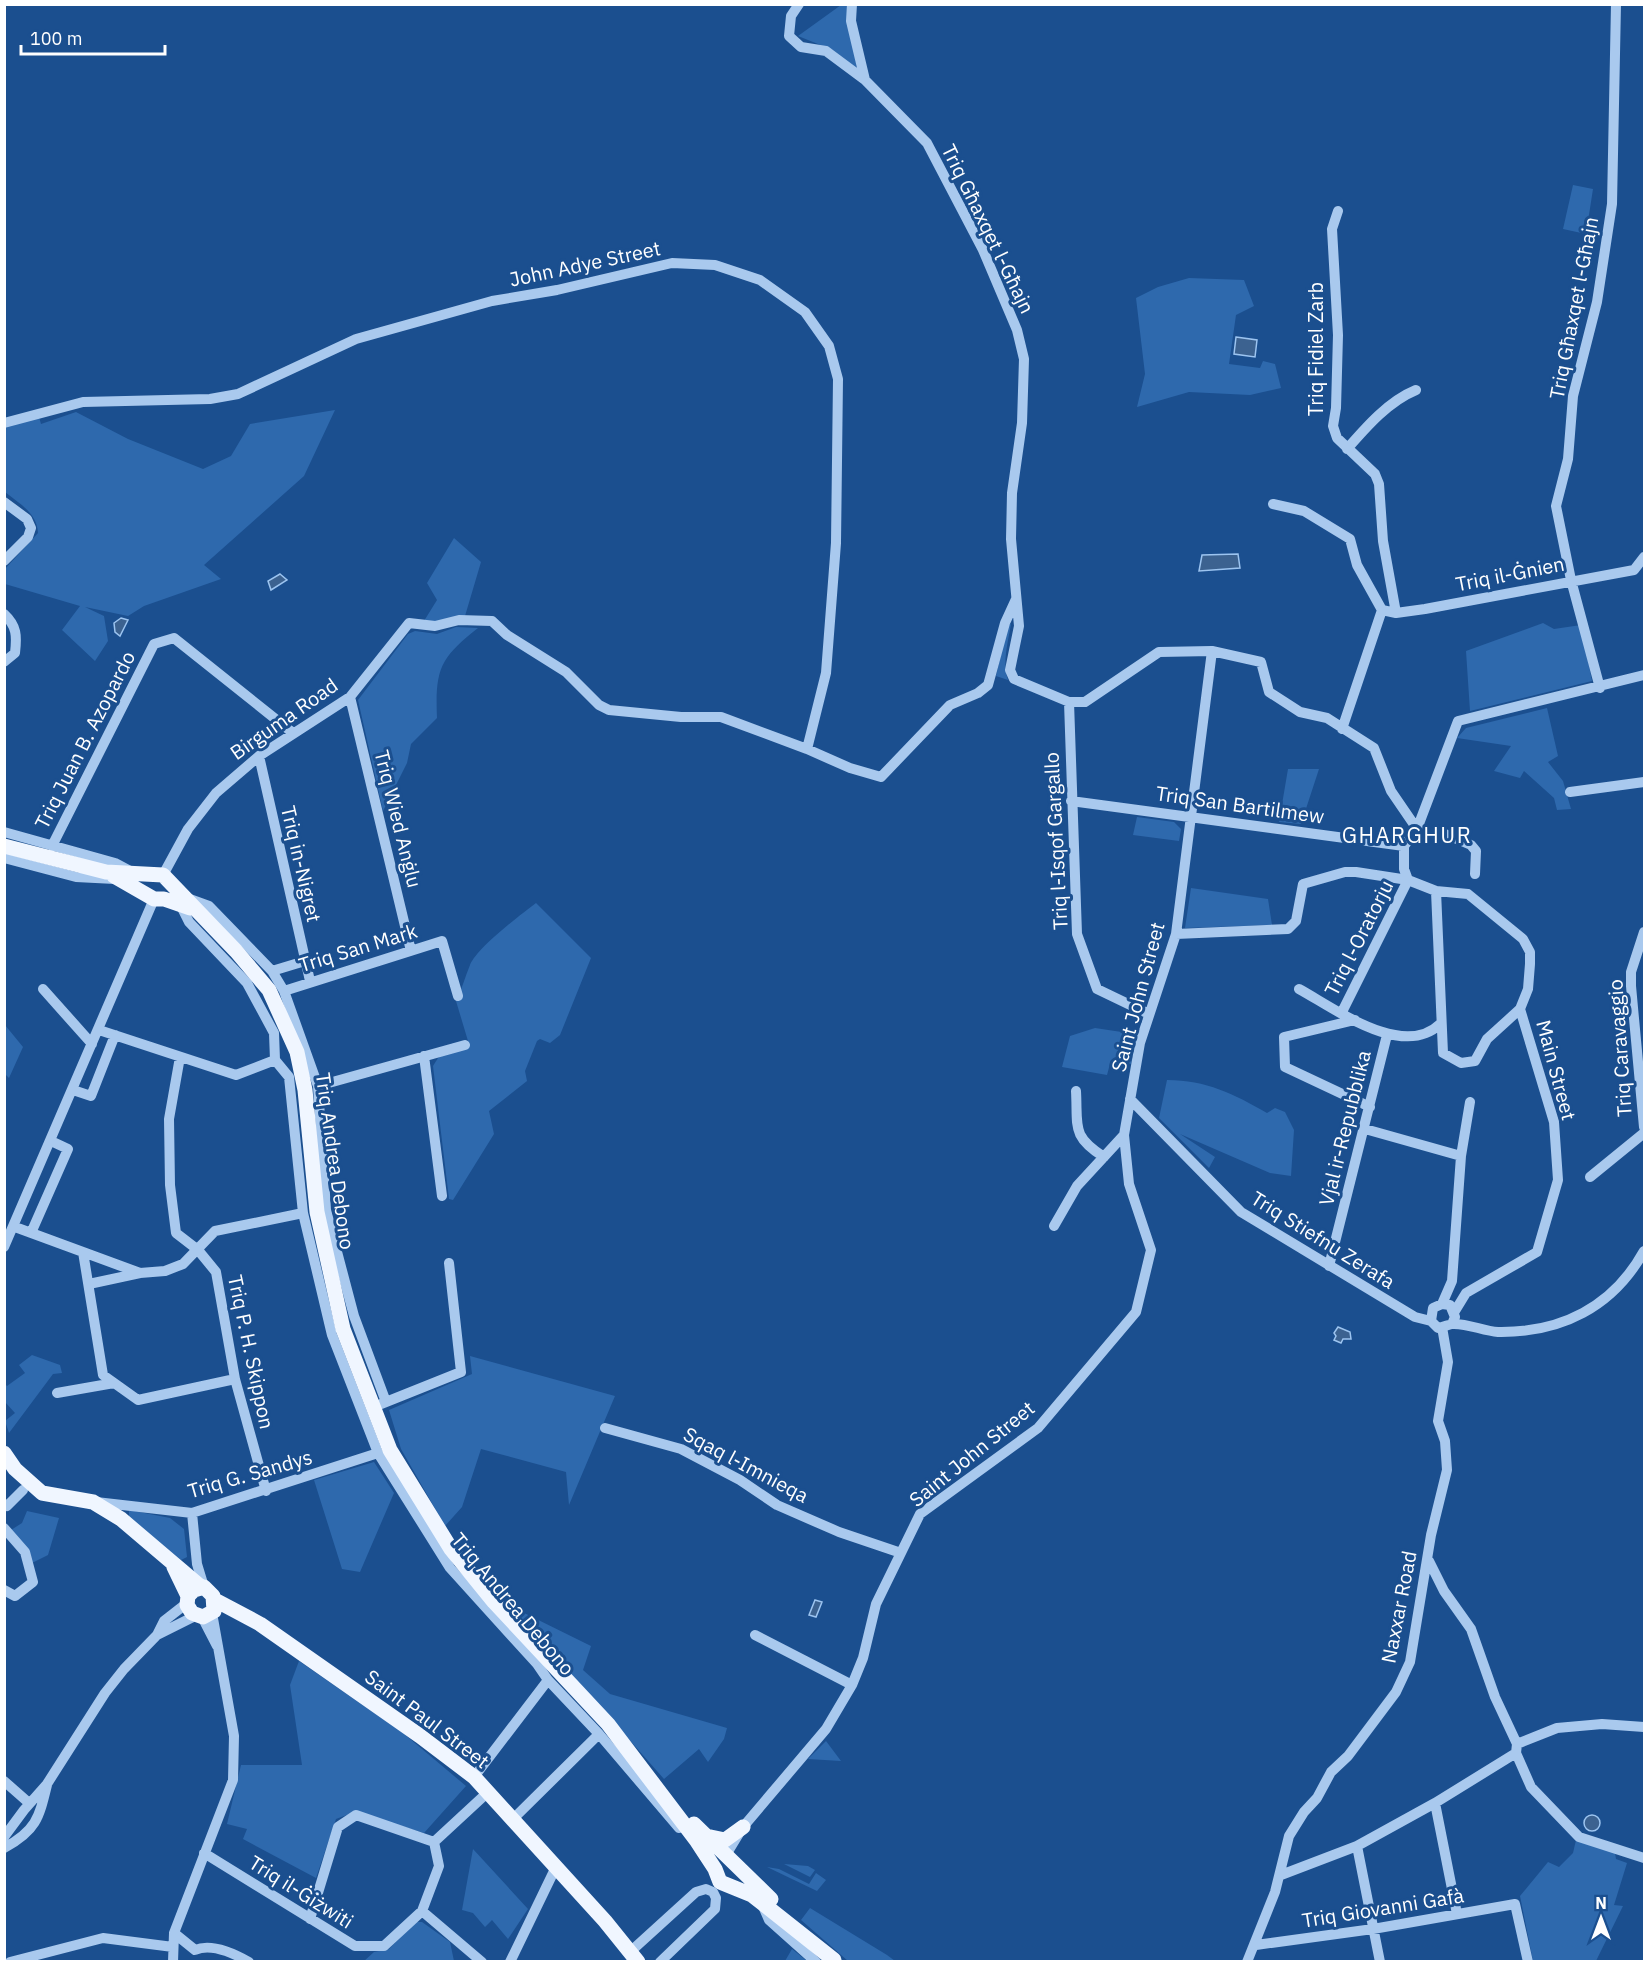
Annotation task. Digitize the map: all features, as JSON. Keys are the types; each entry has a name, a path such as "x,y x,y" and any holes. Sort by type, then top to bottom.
{"main road":[{"path":"4,846 128,877 159,888"},
{"name":"Triq Andrea Debono","path":"159,888 182,900 198,913 236,951 268,990 297,1052 305,1090 317,1212 343,1329 379,1405 390,1450 451,1549 494,1602 608,1724 701,1838 729,1863"},
{"name":"Saint Paul Street","path":"4,1453 15,1469 42,1493 93,1502 121,1518 170,1559 208,1611"},
{"name":"Saint Paul Street","path":"195,1593 189,1610 242,1614 260,1624 420,1736 474,1777 634,1957"},
{"path":"701,1838 725,1840 746,1824"},
{"path":"729,1863 740,1882 732,1888"},
{"path":"729,1863 720,1882 752,1895 835,1961"},
{"path":"729,1863 835,1961"}],"street":[{"name":"Triq Għaxqet l-Għajn","path":"799,4 791,16 789,36 801,47 826,51 865,80 927,143 983,250 1017,330 1024,359 1022,423 1012,493 1011,539 1018,596 1018,626 1010,670 1014,679 1069,702"},
{"path":"852,4 851,21 865,80"},
{"name":"Triq Għaxqet l-Għajn","path":"1600,688 1571,580 1556,506 1568,459 1573,396 1597,302 1612,204 1617,4"},
{"name":"Triq Fidiel Zarb","path":"1338,211 1332,229 1338,335 1336,408 1333,426 1337,438 1375,474 1379,484 1383,541 1396,613"},
{"name":"John Adye Street","path":"4,423 83,402 210,399 238,394 356,339 492,301 557,290 672,263 715,265 760,280 805,312 829,346 838,379 836,543 826,673 807,748"},
{"path":"1347,448 1365,428 1402,396 1416,390"},
{"path":"4,502 27,519 31,528 28,537 4,561"},
{"path":"1273,504 1304,512 1350,539 1357,565 1382,610 1342,729"},
{"name":"Triq il-Ġnien","path":"1382,610 1396,613 1634,570 1643,561"},
{"path":"807,748 850,768 881,777 950,705 978,693 988,685 1005,623 1018,596"},
{"path":"4,614 13,623 17,635 15,653 4,662"},
{"name":"Birguma Road","path":"4,1247 15,1227 159,888 188,829 216,793 259,756 350,697 409,623 435,626 459,620 492,621 507,635 566,672 599,705 609,710 681,717 721,717 807,748"},
{"name":"Triq Juan B. Azopardo","path":"52,846 154,644 174,638 293,733"},
{"path":"1069,702 1085,702 1160,652 1212,651 1261,662 1269,692 1300,712 1327,718 1374,748 1391,790 1417,829"},
{"name":"Saint John Street","path":"746,1824 826,1729 852,1685 868,1638 876,1604 920,1514 1038,1428 1137,1312 1151,1250 1129,1184 1124,1135 1140,1043 1176,934 1212,651"},
{"path":"1408,880 1404,869 1404,846 1417,829 1458,721 1600,688 1644,675"},
{"name":"Triq Wied Anġlu","path":"350,697 411,951"},
{"name":"Triq l-Isqof Gargallo","path":"1069,702 1077,934 1097,989 1149,1014"},
{"name":"Triq in-Nigret","path":"259,756 310,981"},
{"path":"1569,792 1644,782"},
{"name":"Triq San Bartilmew","path":"1071,801 1404,846"},
{"path":"4,832 115,863 128,877"},
{"path":"1444,834 1471,845 1476,851 1475,874"},
{"path":"4,858 76,877 128,877"},
{"path":"1176,934 1288,929 1296,921 1303,884 1345,872 1408,880 1436,891 1443,1053 1461,1063 1475,1061 1487,1040 1520,1009"},
{"name":"Triq l-Oratorju","path":"1342,1012 1408,880"},
{"name":"Main Street","path":"1436,891 1468,894 1490,914 1515,930 1530,952 1528,988 1520,1009 1554,1122 1558,1179 1537,1252 1466,1293 1455,1311"},
{"name":"Triq Andrea Debono","path":"182,900 209,906 272,971 284,991 318,1086 326,1210 379,1405"},
{"name":"Triq Andrea Debono","path":"182,900 189,922 247,983 274,1033 275,1060 290,1077 303,1213 332,1335 378,1453 450,1568 537,1664 548,1680 599,1734 678,1828 701,1838"},
{"name":"Triq Caravaggio","path":"1644,932 1631,972 1644,1127"},
{"name":"Triq San Mark","path":"284,991 442,941 458,996"},
{"name":"Triq San Mark","path":"272,971 305,961"},
{"path":"43,989 92,1044"},
{"path":"1299,989 1387,1035 1417,1034 1435,1029 1440,1023"},
{"path":"1355,1020 1284,1037 1285,1067 1370,1107"},
{"path":"99,1030 236,1075 275,1060"},
{"path":"73,1090 91,1096 115,1035"},
{"name":"Vjal ir-Repubblika","path":"1329,1266 1387,1035"},
{"path":"318,1086 465,1045"},
{"path":"424,1056 442,1196"},
{"name":"Triq P. H. Skippon","path":"180,1057 169,1119 170,1185 176,1233 198,1250 216,1272 235,1379 266,1491"},
{"path":"1076,1091 1078,1134 1087,1146 1104,1157"},
{"name":"Triq Stiefnu Zerafa","path":"1130,1099 1240,1212 1415,1317 1431,1321"},
{"path":"1442,1304 1452,1281 1461,1156 1470,1102"},
{"path":"1365,1129 1461,1156"},
{"path":"1590,1177 1644,1133"},
{"path":"1054,1226 1077,1186 1124,1135"},
{"path":"31,1233 68,1149 51,1141"},
{"path":"89,1284 140,1273 173,1269 198,1250 215,1231 303,1213"},
{"path":"15,1227 140,1273"},
{"path":"1447,1326 1455,1311 1450,1305 1442,1304 1433,1308 1431,1321 1447,1326 1494,1332 1529,1332 1575,1319 1608,1298 1644,1251"},
{"path":"83,1252 103,1375 138,1400 235,1379"},
{"path":"379,1405 461,1372 449,1263"},
{"name":"Naxxar Road","path":"1247,1961 1256,1945 1281,1875 1289,1836 1317,1798 1331,1772 1348,1756 1396,1692 1410,1662 1429,1560 1431,1535 1447,1470 1445,1441 1438,1421 1448,1362 1447,1326"},
{"path":"57,1393 114,1383"},
{"name":"Sqaq l-Imnieqa","path":"605,1428 681,1449 732,1475 777,1505 839,1532 901,1553"},
{"name":"Triq G. Sandys","path":"93,1502 192,1513 378,1453"},
{"path":"4,1504 7,1506 23,1490"},
{"path":"4,1837 29,1803 47,1784 105,1693 157,1635 164,1621 195,1593 197,1564 192,1513"},
{"path":"4,1528 25,1552 33,1582 15,1596 4,1590"},
{"path":"1429,1560 1444,1592 1471,1629 1495,1697 1532,1787 1579,1837 1644,1858"},
{"path":"157,1635 208,1611 234,1736 233,1780 174,1933 173,1962"},
{"path":"755,1635 852,1685"},
{"path":"474,1777 548,1680"},
{"path":"1281,1875 1357,1846 1435,1803 1517,1748 1557,1728 1602,1724 1644,1727"},
{"path":"512,1820 599,1734"},
{"path":"4,1781 29,1803"},
{"path":"4,1848 22,1838 35,1827 47,1784"},
{"path":"434,1842 487,1793"},
{"path":"1435,1803 1457,1914"},
{"path":"310,1919 338,1827 356,1815 434,1842"},
{"path":"729,1863 746,1824"},
{"path":"434,1842 440,1866 422,1911 482,1962"},
{"path":"1357,1846 1380,1962"},
{"name":"Triq il-Ġiżwiti","path":"204,1853 355,1946 384,1946 422,1911"},
{"path":"510,1962 555,1869"},
{"path":"634,1957 696,1892 706,1889 713,1892 716,1898 715,1909 660,1962"},
{"path":"761,1902 769,1920 816,1962"},
{"name":"Triq Giovanni Gafà","path":"1256,1945 1373,1929 1515,1904 1528,1962"},
{"path":"174,1933 195,1950 202,1947 235,1954 249,1962"},
{"path":"7,1961 103,1938 173,1947"}],"shaded area":[{"path":"841,5 847,5 857,69 833,50 798,36"},
{"path":"1573,185 1593,189 1586,234 1563,229"},
{"path":"1189,278 1244,280 1254,306 1236,315 1229,364 1260,368 1263,361 1275,364 1281,388 1250,395 1189,392 1137,407 1145,374 1136,298 1158,287"},
{"path":"1236,337 1257,340 1255,357 1234,354"},
{"path":"335,410 304,476 204,565 221,579 144,606 128,616 85,607 104,616 108,641 95,661 62,630 80,606 5,584 4,570 38,533 31,514 5,492 5,425 39,417 41,424 76,412 128,439 203,469 231,456 250,424"},
{"path":"454,538 481,562 465,616 446,624 424,621 437,600 427,583"},
{"path":"1238,554 1240,568 1199,571 1202,555"},
{"path":"280,574 287,580 271,590 268,581"},
{"path":"121,618 128,620 120,636 115,632 114,623"},
{"path":"1543,623 1554,629 1581,625 1592,681 1470,711 1466,651"},
{"path":"1011,624 1006,660 1008,680 996,676 1008,625"},
{"path":"456,627 478,628 455,648 443,666 437,687 437,718 411,744 407,763 383,811 358,700 408,634 415,631 437,634"},
{"path":"1547,708 1558,756 1548,762 1563,781 1571,809 1557,810 1554,798 1524,771 1520,778 1494,771 1511,746 1457,738 1466,728"},
{"path":"1288,769 1319,769 1301,824 1279,822"},
{"path":"1137,817 1174,822 1181,829 1179,841 1133,835"},
{"path":"1191,888 1268,899 1272,925 1185,928"},
{"path":"536,903 591,958 560,1035 550,1043 540,1039 537,1041 525,1071 527,1081 489,1111 494,1134 453,1200 449,1199 433,1066 438,1058 468,1041 456,1001 474,958 500,932"},
{"path":"5,1025 23,1047 9,1078 5,1074"},
{"path":"1095,1028 1135,1034 1131,1064 1111,1060 1107,1075 1062,1067 1070,1036"},
{"path":"1167,1080 1207,1085 1267,1113 1275,1108 1285,1112 1294,1130 1291,1176 1270,1173 1180,1134 1215,1157 1209,1168 1159,1118"},
{"path":"1338,1327 1350,1332 1351,1339 1343,1339 1341,1343 1334,1340 1336,1336 1334,1333"},
{"path":"32,1355 60,1365 62,1373 53,1374 9,1433 5,1421 15,1413 5,1402 5,1384 7,1386 25,1373 19,1365"},
{"path":"470,1356 615,1396 569,1505 566,1472 481,1449 462,1507 445,1526 401,1449 389,1410 472,1374"},
{"path":"374,1462 394,1493 360,1572 342,1569 314,1480"},
{"path":"129,1510 170,1518 184,1529 187,1557 181,1560 129,1517"},
{"path":"27,1511 59,1518 48,1555 32,1563 11,1530 22,1523"},
{"path":"815,1600 822,1602 816,1617 809,1615"},
{"path":"512,1607 591,1646 583,1670 610,1694 727,1728 724,1739 708,1762 699,1749 664,1779"},
{"path":"299,1661 403,1733 466,1786 424,1833 355,1812 336,1819 316,1878 243,1839 247,1829 227,1824 241,1765 302,1765 290,1685"},
{"path":"826,1741 841,1761 808,1759"},
{"path":"1592,1815 1600,1823 1592,1831 1584,1823"},
{"path":"1576,1840 1615,1853 1616,1859 1627,1863 1614,1905 1623,1906 1596,1961 1533,1961 1520,1896 1548,1862 1559,1867 1573,1853"},
{"path":"473,1849 528,1909 508,1939 492,1920 485,1927 473,1913 462,1910"},
{"path":"784,1864 808,1866 815,1870 810,1877"},
{"path":"767,1867 779,1869 809,1884 816,1873 826,1880 817,1891"},
{"path":"810,1908 895,1961 848,1961 801,1920"},
{"path":"415,1922 422,1922 450,1942 454,1961 363,1962 374,1952 389,1949"},
{"path":"792,1949 807,1961 785,1961"}],"district":[{"name":"GHARGHUR","path":"1407,835"}]}
